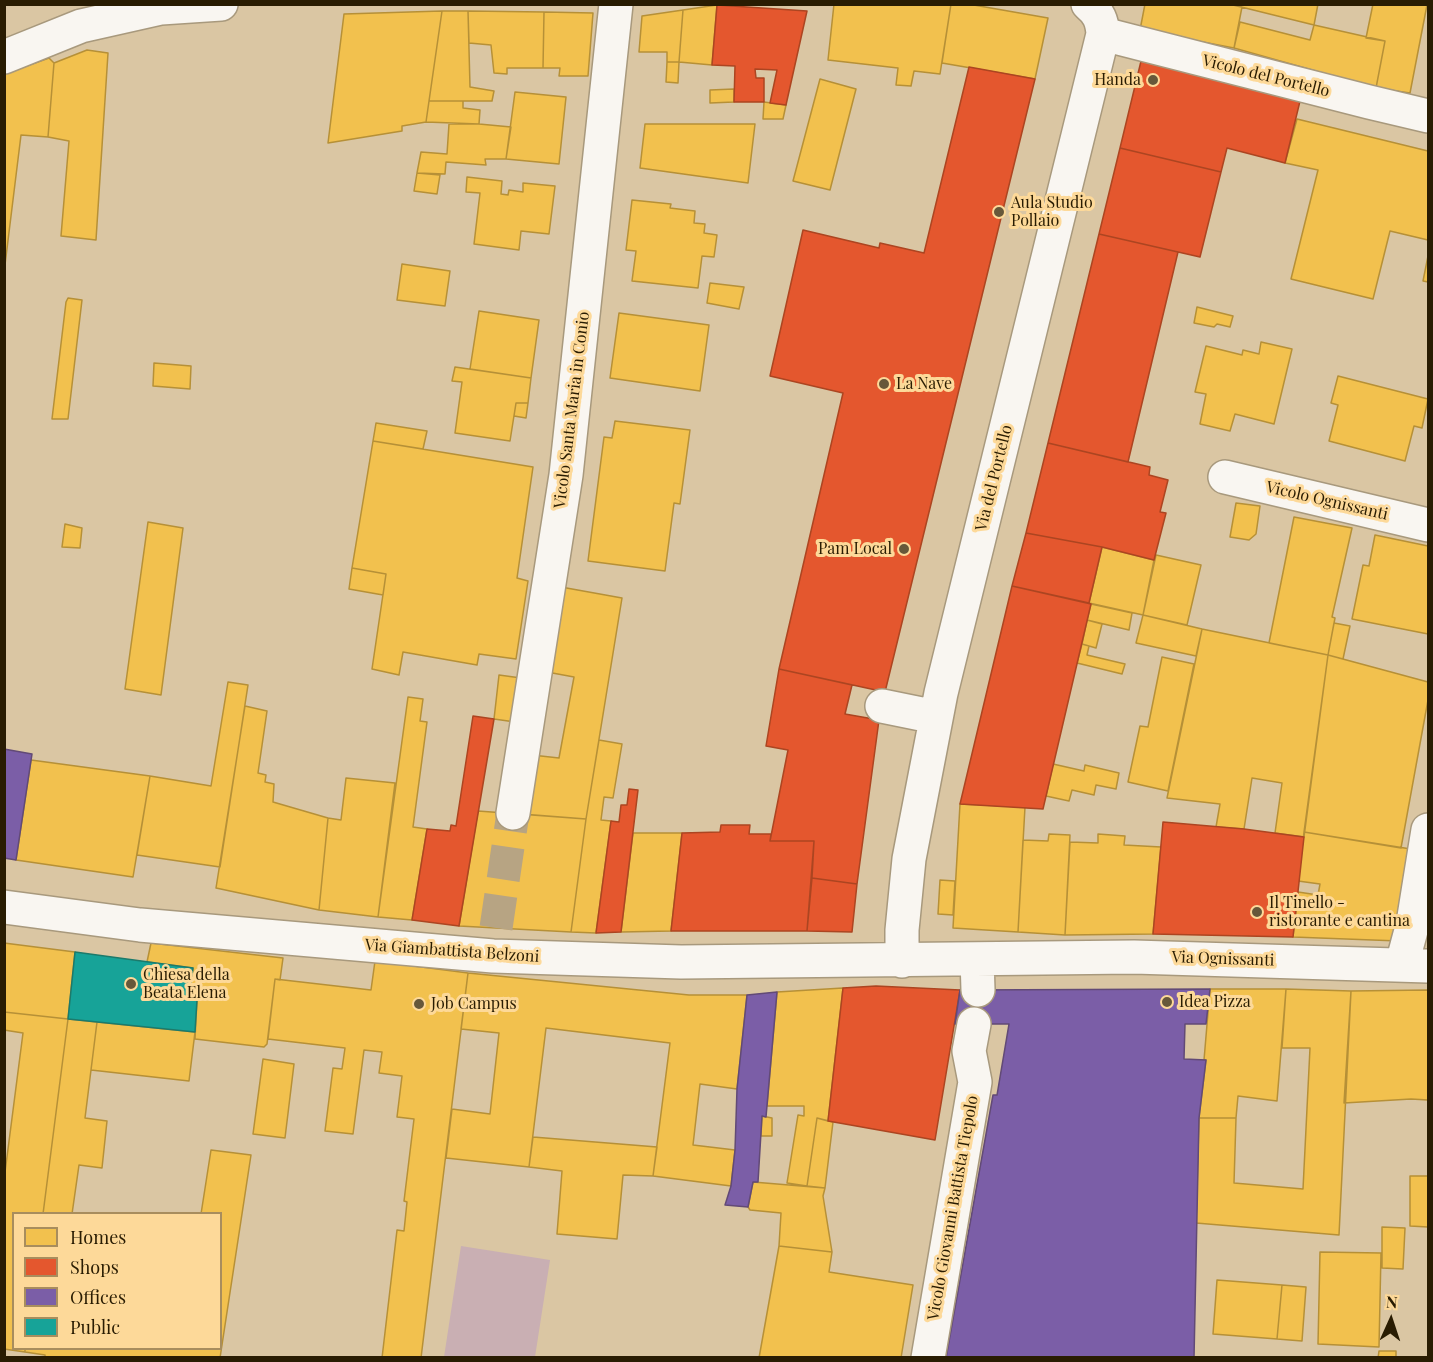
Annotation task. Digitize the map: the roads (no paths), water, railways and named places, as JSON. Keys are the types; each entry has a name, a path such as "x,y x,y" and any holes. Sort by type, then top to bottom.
{"street":[{"path":"4,57 81,26 160,8 220,4"},
{"name":"Vicolo Santa Maria in Conio","path":"513,813 566,475 616,4"},
{"name":"Vicolo del Portello","path":"1098,13 1369,102 1428,116"},
{"name":"Via del Portello","path":"902,961 902,930 909,859 936,717 1098,13"},
{"name":"Vicolo Ognissanti","path":"1225,477 1428,525"},
{"path":"882,706 936,717"},
{"path":"1415,965 1413,923 1428,830"},
{"name":"Via Giambattista Belzoni","path":"4,907 140,925 495,942 681,962 902,961 977,975"},
{"name":"Via Ognissanti","path":"977,975 1017,959 1134,957 1415,965"},
{"name":"Vicolo Giovanni Battista Tiepolo","path":"928,1358 975,1082 969,1051 974,1024"}],"tunnel":[{"path":"496,928 513,813"}],"place":[{"name":"Handa","path":"1153,80"},
{"name":"Aula Studio Pollaio","path":"999,212"},
{"name":"La Nave","path":"884,384"},
{"name":"Pam Local","path":"904,549"},
{"name":"Il Tinello - ristorante e cantina","path":"1257,912"},
{"name":"Chiesa della Beata Elena","path":"131,984"},
{"name":"Idea Pizza","path":"1167,1002"},
{"name":"Job Campus","path":"419,1004"}]}
